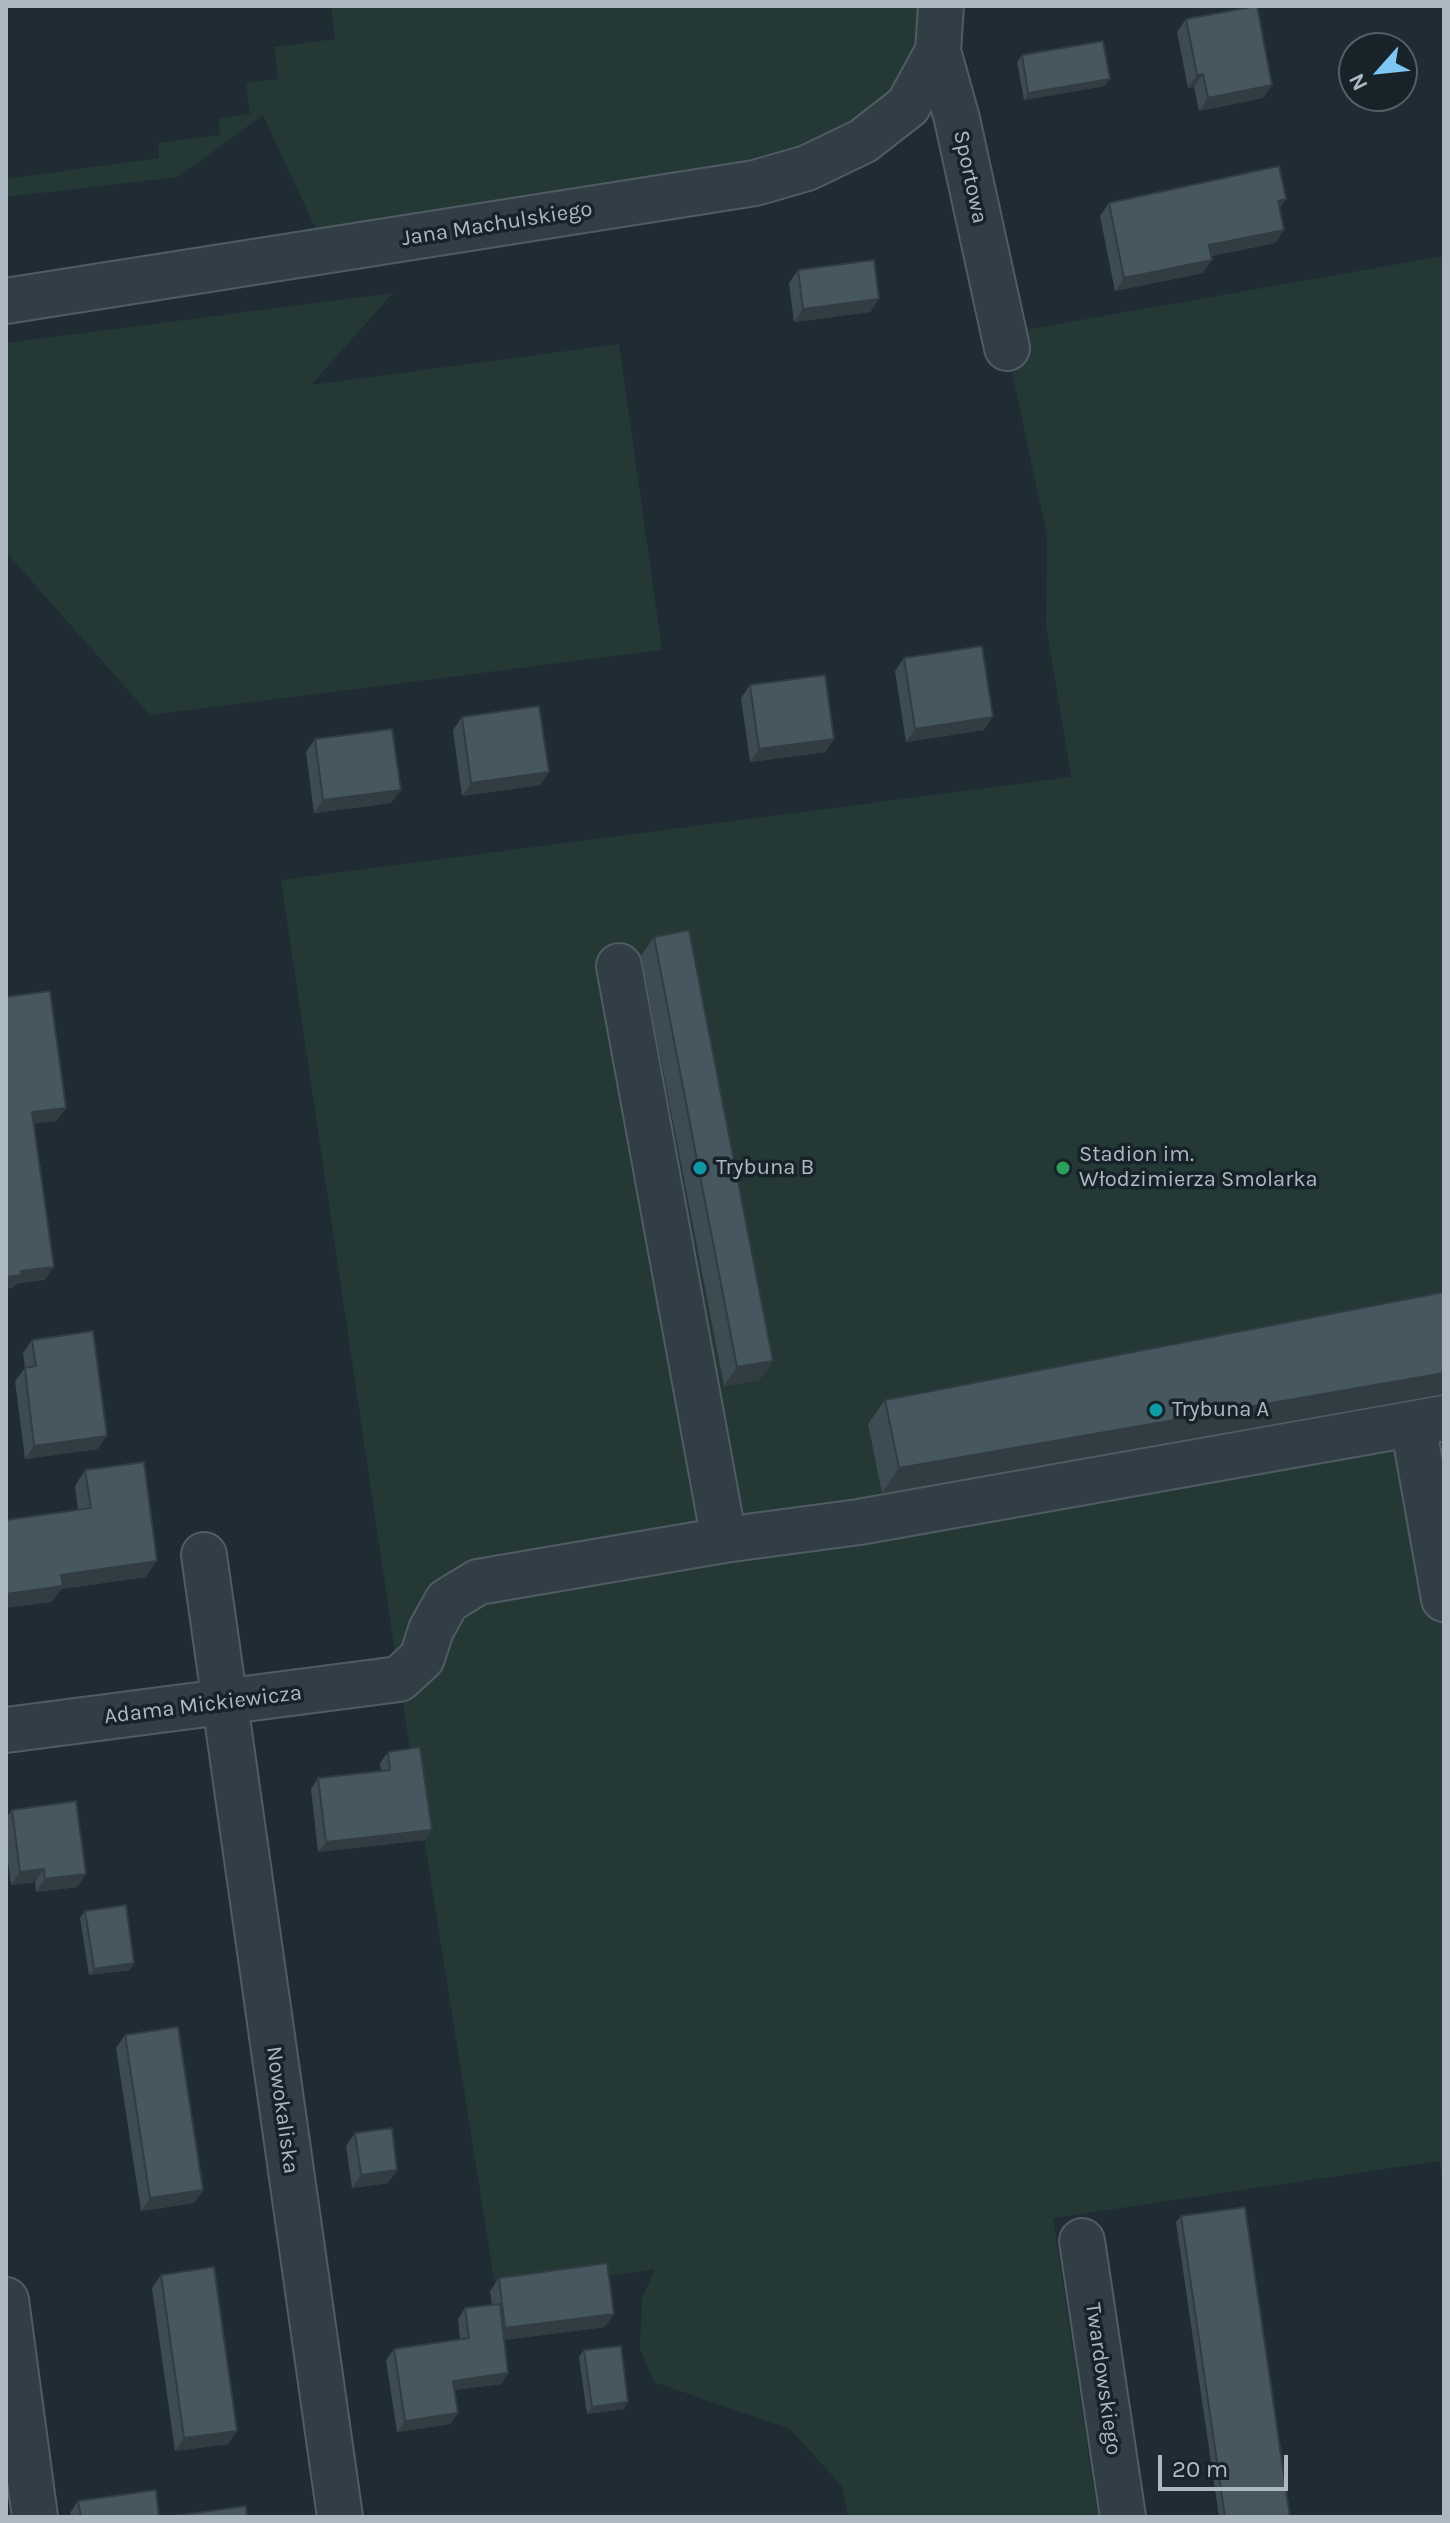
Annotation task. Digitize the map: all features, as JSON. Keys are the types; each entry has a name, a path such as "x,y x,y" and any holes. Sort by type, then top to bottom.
{"street":[{"name":"Sportowa","path":"941,6 938,51 957,119 1007,348"},
{"name":"Jana Machulskiego","path":"6,301 755,183 807,168 863,141 908,106 938,51"},
{"path":"619,966 724,1540 859,1522 1429,1421 1444,1599"},
{"name":"Adama Mickiewicza","path":"6,1730 399,1679 422,1658 431,1630 447,1601 478,1582 724,1540"},
{"name":"Nowokaliska","path":"204,1555 340,2517"},
{"name":"Twardowskiego","path":"1082,2241 1123,2517"},
{"path":"6,2300 35,2517"}],"green space":[{"path":"331,6 926,6 938,51 863,141 326,251 263,115 178,177 6,197 6,179 159,158 158,143 220,135 218,119 250,114 246,83 278,79 274,47 335,39"},
{"path":"1444,256 1444,2189 1439,2161 1053,2218 1098,2517 848,2517 842,2486 790,2429 654,2382 640,2349 642,2298 655,2269 496,2292 399,1679 281,880 1071,777 1046,625 1047,536 1007,348 1018,331"},
{"path":"393,293 311,385 619,344 662,650 150,715 6,552 6,343"}],"building":[{"path":"1257,6 1272,85 1208,98 1203,74 1197,75 1186,19"},
{"path":"1103,41 1110,79 1028,93 1022,55"},
{"path":"1279,166 1286,199 1278,201 1284,230 1209,245 1212,260 1124,278 1109,203"},
{"path":"874,260 879,299 803,309 798,270"},
{"path":"982,646 993,717 915,729 904,658"},
{"path":"825,675 834,739 759,749 750,685"},
{"path":"539,706 549,772 471,783 462,717"},
{"path":"392,729 401,790 323,800 315,739"},
{"path":"689,930 773,1361 737,1367 654,937"},
{"path":"50,991 66,1108 32,1112 54,1267 21,1271 22,1275 6,1277 6,997"},
{"name":"Trybuna A","path":"1444,1292 1444,1373 899,1468 885,1400"},
{"path":"93,1331 107,1436 34,1446 25,1368 36,1366 32,1340"},
{"path":"144,1462 157,1561 61,1575 63,1586 6,1594 6,1520 91,1508 85,1470"},
{"path":"420,1747 432,1830 326,1842 318,1778 390,1770 388,1752"},
{"path":"76,1801 86,1874 45,1879 44,1869 20,1872 12,1810"},
{"path":"126,1905 134,1963 94,1969 85,1911"},
{"path":"178,2027 203,2190 150,2198 125,2035"},
{"path":"392,2128 397,2170 361,2175 355,2133"},
{"path":"1245,2207 1290,2517 1225,2517 1181,2216"},
{"path":"607,2263 614,2314 505,2328 499,2278"},
{"path":"214,2267 237,2431 184,2438 161,2275"},
{"path":"500,2304 508,2373 453,2381 458,2413 405,2421 394,2349 469,2338 465,2308"},
{"path":"621,2346 628,2402 592,2407 584,2350"},
{"path":"156,2490 159,2517 81,2517 78,2501"},
{"path":"246,2506 247,2517 166,2517"}],"place":[{"name":"Trybuna B","path":"700,1168"},
{"name":"Stadion im. Włodzimierza Smolarka","path":"1063,1168"},
{"name":"Trybuna A","path":"1156,1410"}]}
